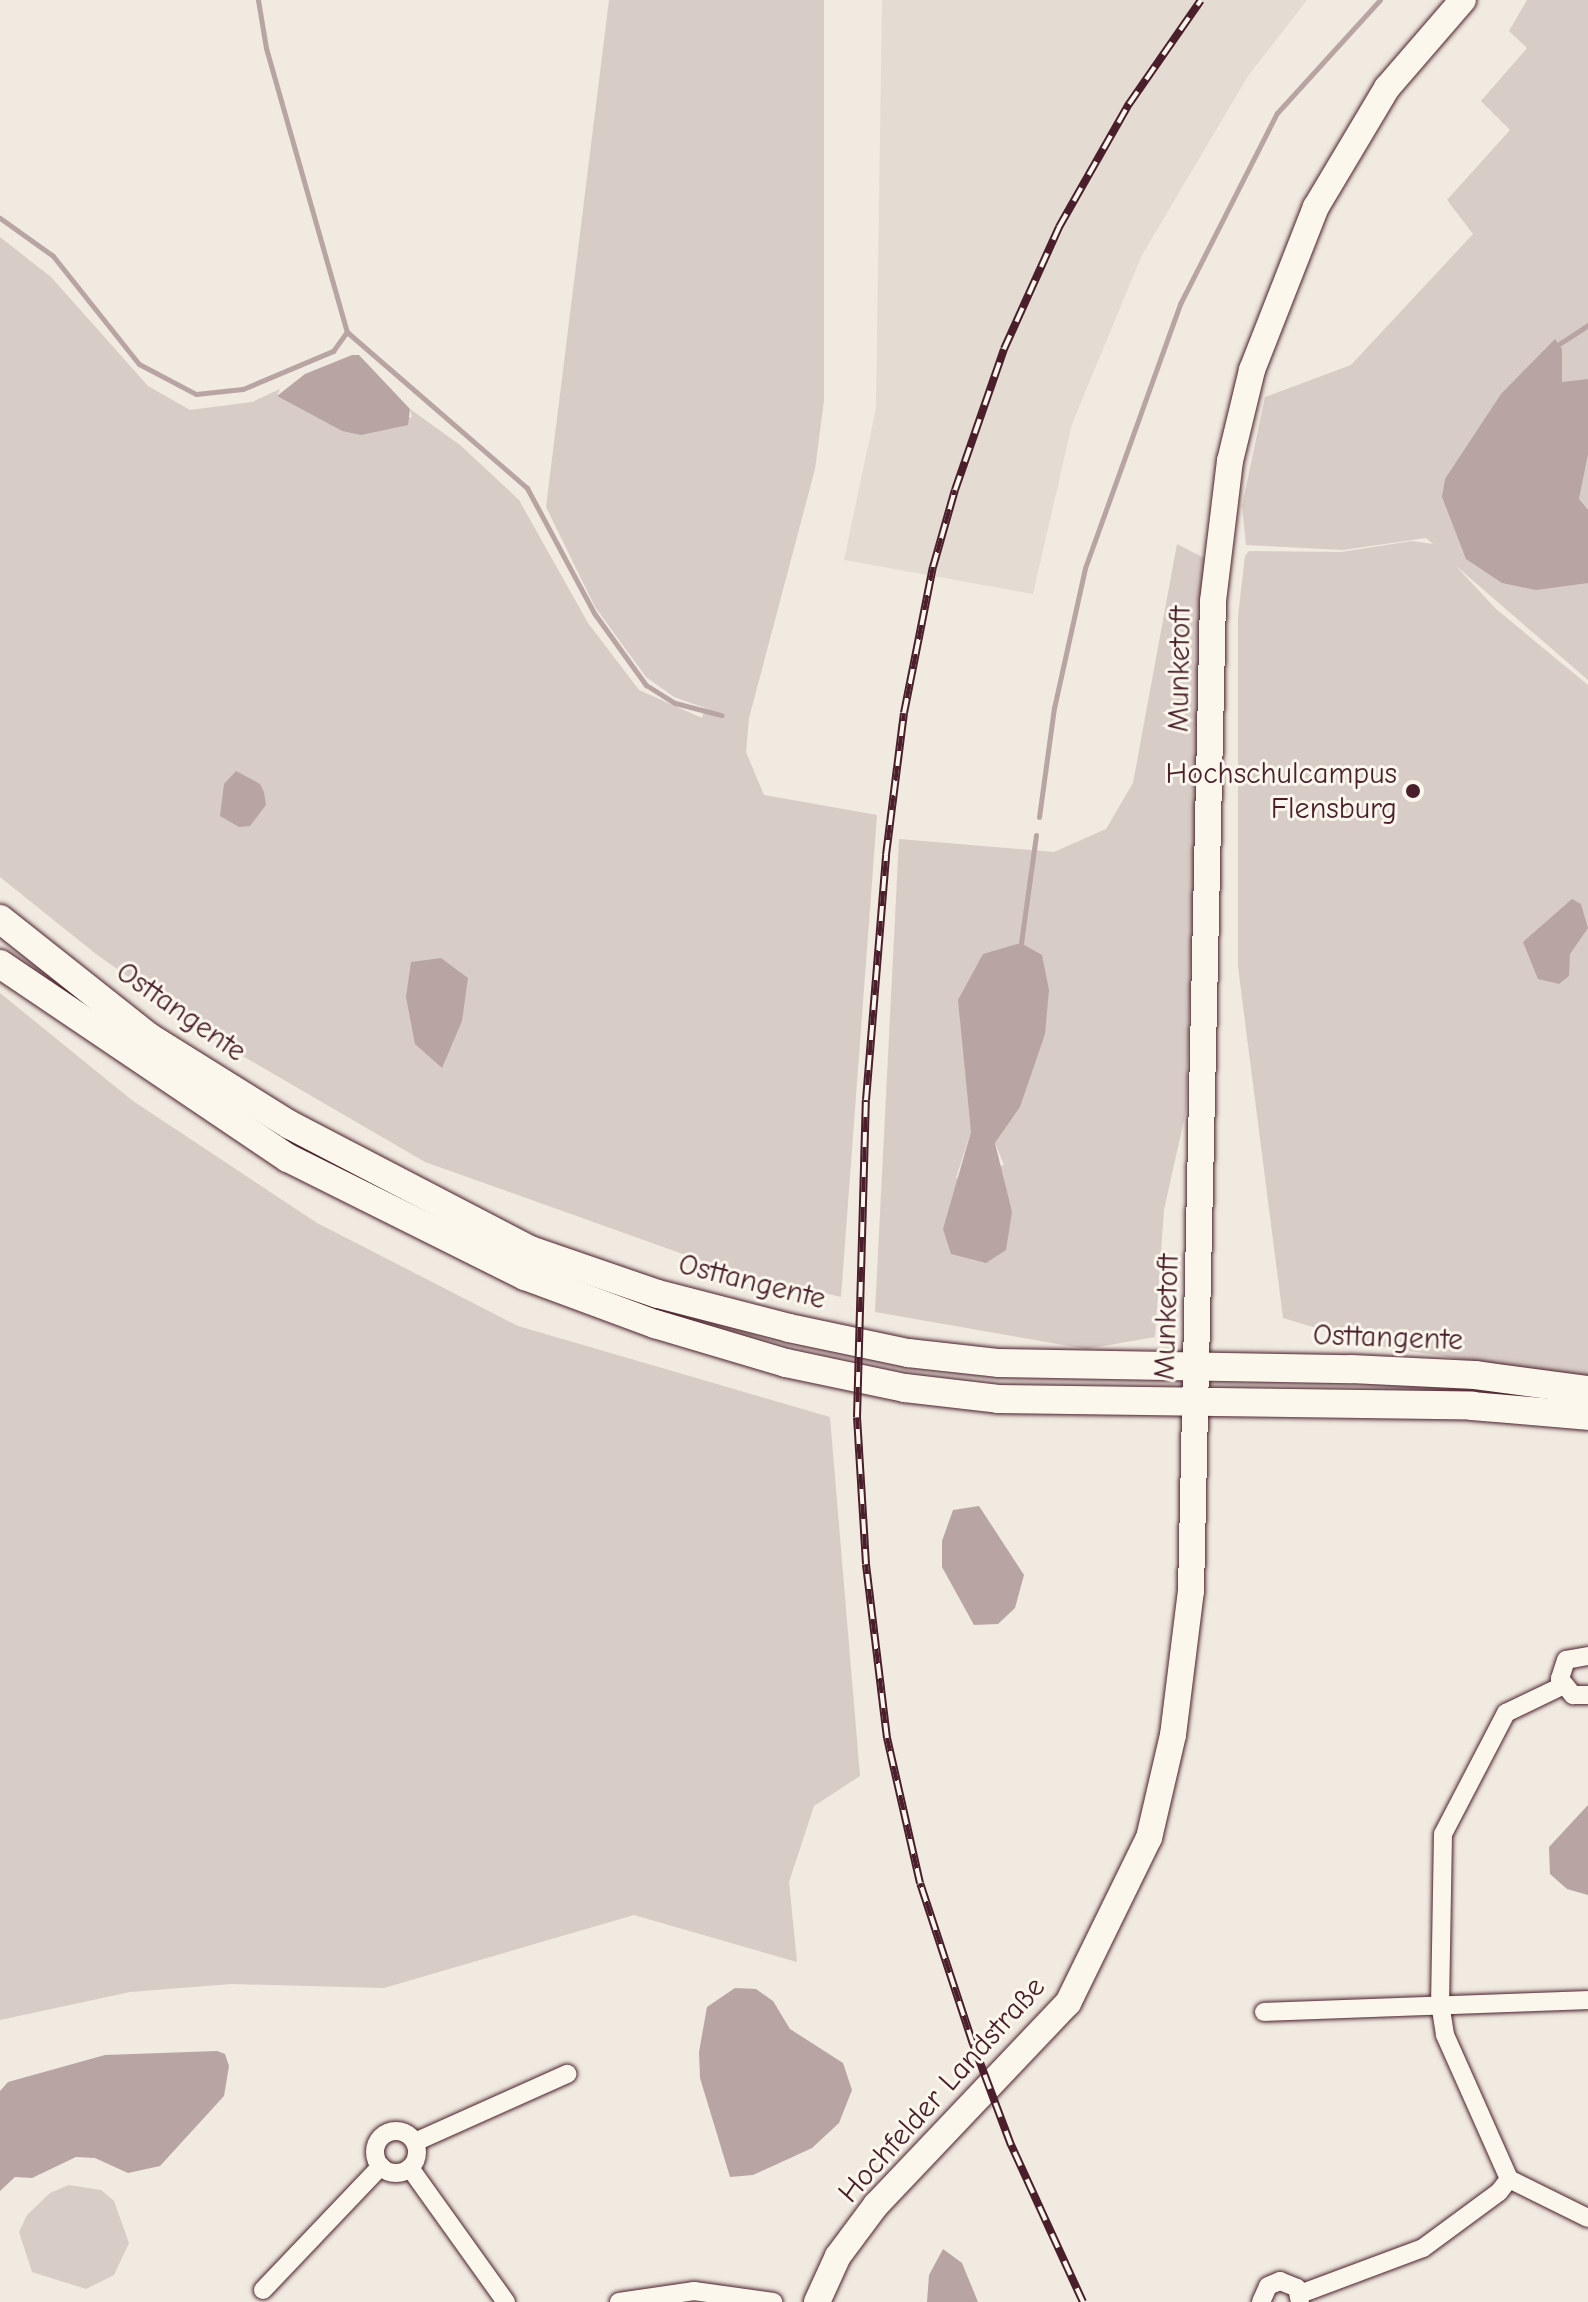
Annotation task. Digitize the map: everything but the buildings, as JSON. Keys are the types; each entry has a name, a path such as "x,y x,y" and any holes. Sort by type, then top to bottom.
{"main road":[{"name":"Osttangente","path":"0,919 149,1037 290,1125 530,1250 658,1294 908,1353 999,1363 1475,1375 1588,1390"},
{"name":"Osttangente","path":"0,964 288,1158 540,1282 786,1363 905,1388 998,1399 1472,1406 1588,1416"}],"street":[{"name":"Munketoft","path":"1196,1404 1213,601 1230,461 1252,370 1316,207 1387,88 1463,0"},
{"name":"Hochfelder Landstraße","path":"817,2302 838,2256 876,2205 1068,2003 1149,1838 1173,1735 1191,1591 1196,1404"},
{"path":"1588,1656 1566,1660 1560,1672 1562,1686 1573,1695 1588,1695"},
{"path":"1562,1686 1506,1713 1443,1834 1440,2003 1445,2035 1509,2179 1588,2218"},
{"path":"1264,2012 1440,2003 1588,2000"},
{"path":"415,2142 567,2074"},
{"path":"401,2132 415,2142 417,2158 410,2168 396,2174 381,2166 376,2150 382,2137 401,2132"},
{"path":"263,2290 381,2166"},
{"path":"410,2168 506,2302"},
{"path":"1261,2302 1268,2286 1280,2281 1292,2284 1300,2298 1423,2248 1499,2192 1509,2179"},
{"path":"619,2302 694,2291 773,2302"}],"shaded area":[{"path":"609,0 824,0 824,400 815,469 749,718 746,752 764,795 877,815 841,1297 722,1268 425,1162 229,1048 96,954 0,877 0,237 51,277 148,386 190,410 252,402 280,389 277,396 342,431 412,417 410,409 460,445 519,500 588,623 639,690 702,718 705,708 674,697 646,677 595,607 546,507"},
{"path":"882,0 1307,0 1248,76 1142,255 1072,424 1033,594 844,560 876,408"},
{"name":"Hochschulcampus Flensburg","path":"1527,0 1588,0 1588,680 1455,565 1496,609 1588,685 1588,1378 1376,1346 1283,1318 1238,967 1238,616 1245,556 1249,551 1341,552 1412,541 1433,544 1426,538 1343,550 1246,545 1242,506 1265,397 1351,365 1473,234 1447,200 1510,130 1481,101 1527,48 1509,31"},
{"path":"1555,339 1562,349 1562,382 1588,379 1588,454 1579,499 1588,510 1588,583 1536,590 1502,583 1466,559 1442,497 1445,479 1501,394"},
{"path":"359,355 410,409 408,425 361,435 342,431 277,396 305,374"},
{"path":"1177,544 1204,558 1186,1111 1164,1210 1155,1337 1086,1349 875,1312 899,839 1054,852 1106,829 1133,783","holes":["1020,1107 995,1143 1004,1165 956,1178 971,1132"]},
{"path":"236,771 260,784 264,792 266,805 250,826 239,827 220,816 224,784"},
{"path":"1572,899 1581,904 1588,928 1570,954 1569,976 1559,984 1538,979 1523,942"},
{"path":"1021,943 1042,955 1049,990 1045,1034 1020,1107 995,1143 1012,1212 1006,1250 986,1263 951,1254 943,1229 971,1132 958,1000 983,954"},
{"path":"441,958 468,978 462,1021 442,1068 415,1044 406,997 411,962"},
{"path":"0,993 133,1101 317,1223 518,1326 830,1417 860,1776 814,1806 789,1882 797,1962 634,1915 384,1988 231,1984 130,1992 0,2020"},
{"path":"979,1506 1024,1575 1015,1608 998,1624 974,1625 942,1567 942,1541 953,1510"},
{"path":"1588,1805 1588,1895 1567,1889 1550,1874 1549,1847"},
{"path":"735,1988 756,1989 773,2001 790,2029 843,2063 852,2090 839,2123 812,2148 753,2175 730,2177 700,2078 699,2052 707,2007"},
{"path":"217,2051 225,2054 229,2066 224,2096 160,2166 128,2173 95,2158 76,2157 32,2178 15,2177 0,2191 0,2091 8,2082 105,2055"},
{"path":"69,2185 101,2190 114,2201 129,2243 114,2275 86,2289 32,2272 19,2232 27,2215 50,2193"},
{"path":"943,2249 962,2263 978,2302 927,2302 929,2275"}],"waterway":[{"path":"258,0 266,48 347,332 527,488 594,613 646,685 675,703 721,715"},
{"path":"1039,817 1054,708 1085,568 1180,304 1277,113 1380,0"},
{"path":"0,218 53,256 139,364 196,394 243,389 333,351 347,332"},
{"path":"1559,344 1588,325"},
{"path":"1021,943 1036,835"}],"railway":[{"path":"1083,2302 1011,2145 973,2044 920,1883 887,1738 866,1564 857,1417 866,1100 886,855 904,713 933,567 955,490 1004,349 1059,227 1129,104 1201,0"}],"place":[{"name":"Hochschulcampus Flensburg","path":"1413,791"}]}
